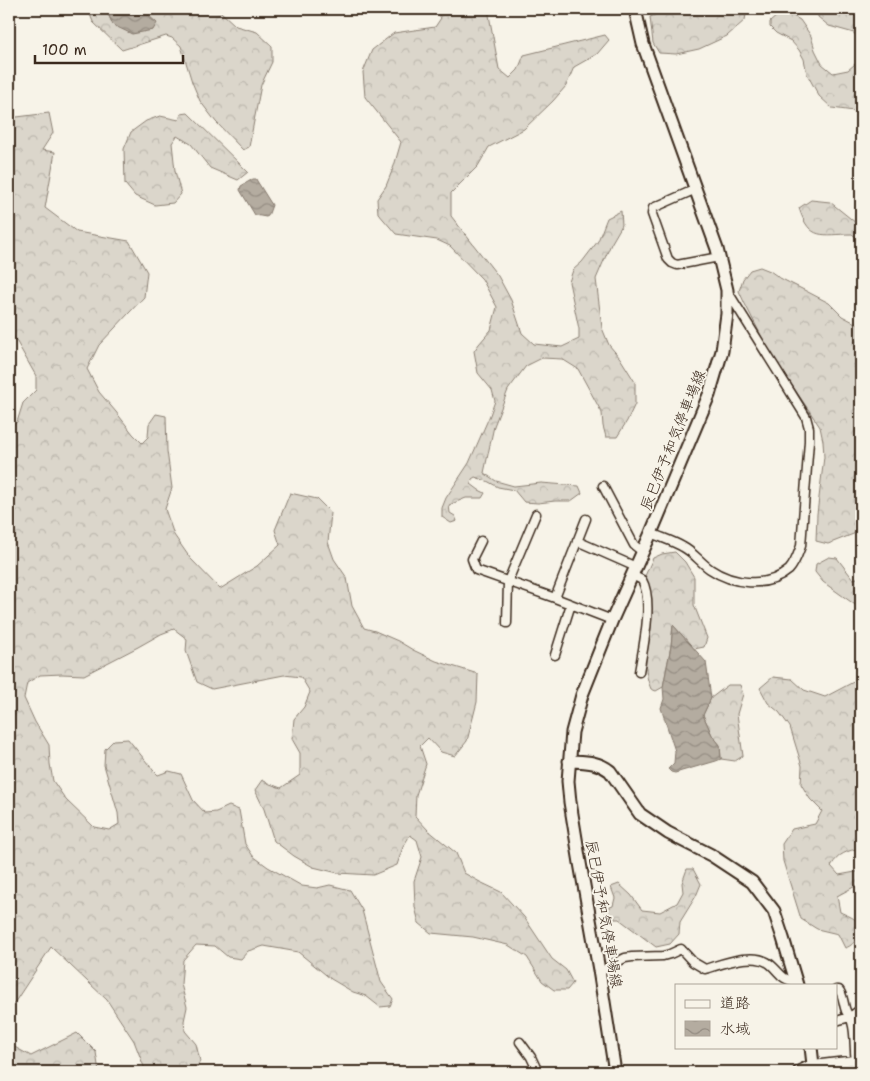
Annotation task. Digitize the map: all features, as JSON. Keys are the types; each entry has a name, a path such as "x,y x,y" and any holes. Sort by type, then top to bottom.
{"main road":[{"name":"辰巳伊予和気停車場線","path":"615,1072 570,802 568,781 572,732 582,695 612,620 643,552 709,395 722,351 727,290 719,257 696,189 643,44 635,9"},
{"path":"569,761 595,763 603,766 610,771 640,814 668,833 711,855 752,882 774,911 796,983"},
{"path":"799,1072 813,1065 811,1048"}],"street":[{"path":"696,189 653,208 652,214 668,259 672,263 677,265 719,257"},
{"path":"651,533 683,547 710,569 726,578 744,582 763,582 778,577 790,569 797,558 801,546 809,441 809,428 806,417 727,290"},
{"path":"603,486 634,545 643,552"},
{"path":"507,624 508,581 536,514"},
{"path":"555,598 586,519"},
{"path":"481,540 472,559 476,570 612,620"},
{"path":"577,542 634,571 645,585 648,610 638,672"},
{"path":"555,655 571,604"},
{"path":"599,970 608,969 613,964 626,958 663,956 681,948 693,962 705,969 725,962 765,960 787,980 796,983"},
{"path":"813,1065 858,1065 852,1020 846,1013 841,993 838,990"},
{"path":"838,1020 850,1017 861,1009"},
{"path":"520,1042 531,1057 538,1072"}],"green space":[{"path":"88,9 106,9 113,25 156,23 141,9 218,9 236,26 257,32 272,46 272,62 261,85 249,147 243,150 216,122 200,101 181,46 172,38 166,36 122,50 93,22"},
{"path":"435,9 489,9 499,69 510,78 518,70 524,55 605,35 609,40 597,54 574,67 566,86 524,129 489,147 478,166 451,193 451,216 498,276 511,300 522,333 534,344 562,347 579,339 579,329 569,282 573,270 582,262 598,241 607,218 621,211 622,225 611,244 596,279 602,328 609,345 620,358 635,382 635,404 627,421 617,437 606,437 602,413 578,369 562,359 542,358 526,366 508,390 494,426 484,473 496,481 514,486 541,483 579,486 582,493 571,501 524,502 514,490 498,487 475,477 472,479 471,484 485,493 482,498 466,498 449,505 450,513 455,516 457,521 451,523 442,517 442,508 446,498 469,463 495,401 492,390 478,373 474,351 491,330 497,307 482,279 450,246 437,240 396,234 378,213 377,199 386,186 401,142 365,97 363,72 372,50 394,33 435,27 441,18"},
{"path":"661,9 747,9 745,20 727,36 699,49 676,54 659,53 653,43 650,17 662,12"},
{"path":"818,9 852,9 861,20 861,43 854,33 829,26 818,17"},
{"path":"788,13 800,20 811,36 822,64 833,73 848,70 861,59 861,112 832,108 819,96 807,74 804,59 799,50 791,41 776,33 770,27 770,22 778,15"},
{"path":"49,113 53,133 42,150 55,152 45,208 77,232 129,241 147,272 144,297 99,345 87,369 99,392 142,443 148,437 149,424 156,414 166,416 167,451 172,488 165,509 174,535 190,558 220,589 257,566 280,545 275,530 290,493 317,499 331,513 328,542 334,559 347,578 352,606 364,628 398,641 436,661 478,674 477,702 467,741 455,756 441,752 428,738 420,746 426,764 416,795 415,816 428,830 456,853 464,873 501,892 524,917 552,959 566,970 573,983 567,990 554,990 542,981 527,957 508,945 473,937 431,933 419,923 415,907 414,881 422,857 417,840 410,835 403,847 397,865 373,875 338,873 313,867 274,841 264,809 255,790 262,780 281,788 300,775 300,753 292,739 294,719 304,707 310,692 301,677 284,675 212,689 197,682 186,651 187,639 174,629 84,675 40,675 27,683 24,698 35,722 49,745 53,781 66,800 94,827 109,830 119,824 118,813 104,765 105,749 114,740 128,739 158,775 169,771 181,774 193,800 205,813 216,812 229,806 239,810 245,844 253,856 268,867 302,886 317,888 330,885 350,890 362,910 381,982 393,999 390,1006 380,1007 366,996 353,992 331,979 298,952 264,946 248,951 241,959 228,957 215,946 196,945 183,960 181,984 187,1007 184,1021 185,1031 196,1044 200,1061 195,1072 146,1072 134,1041 107,1000 51,947 9,1011 9,428 17,422 23,403 36,390 36,376 9,328 9,118"},
{"path":"188,113 248,172 238,180 210,168 191,144 177,136 172,143 175,171 181,194 173,203 155,205 135,196 125,184 124,149 131,132 146,121 160,116 179,120 181,114"},
{"path":"811,200 830,202 861,227 861,241 852,234 825,235 813,231 803,219 799,208"},
{"path":"760,267 829,303 842,316 861,326 861,531 828,544 816,541 817,514 824,457 820,427 769,351 739,291 743,279 750,270"},
{"path":"675,552 685,562 694,577 694,605 707,638 704,647 694,649 673,625 663,687 656,691 651,689 646,668 652,612 650,590 645,576 653,558"},
{"path":"829,557 837,558 853,579 861,577 861,609 823,582 815,572 816,564"},
{"path":"773,677 792,679 804,690 825,697 861,678 861,848 844,853 831,866 839,875 861,871 861,883 837,896 840,912 857,921 861,928 861,932 854,942 845,948 838,934 817,929 801,919 783,861 782,844 792,829 815,824 822,811 810,799 801,784 802,766 790,727 779,712 768,703 760,688"},
{"path":"728,685 740,685 743,694 737,714 743,756 735,761 721,759 720,745 712,735 703,715 711,698"},
{"path":"687,869 693,869 701,884 680,922 679,934 670,944 656,947 619,919 607,919 605,909 613,906 615,898 611,887 619,884 631,895 642,910 660,912 677,903 683,892 682,883"},
{"path":"77,1033 96,1052 99,1072 9,1072 9,1044 31,1056"}],"water":[{"path":"106,9 141,9 157,23 153,30 132,34 113,25"},
{"path":"256,179 272,205 266,217 255,215 240,190 241,186"},
{"path":"673,625 706,662 711,698 703,715 712,735 720,745 721,759 675,773 668,769 674,763 675,751 661,708 664,699 663,687"}],"waterway":[{"path":"837,1071 861,1064"}]}
